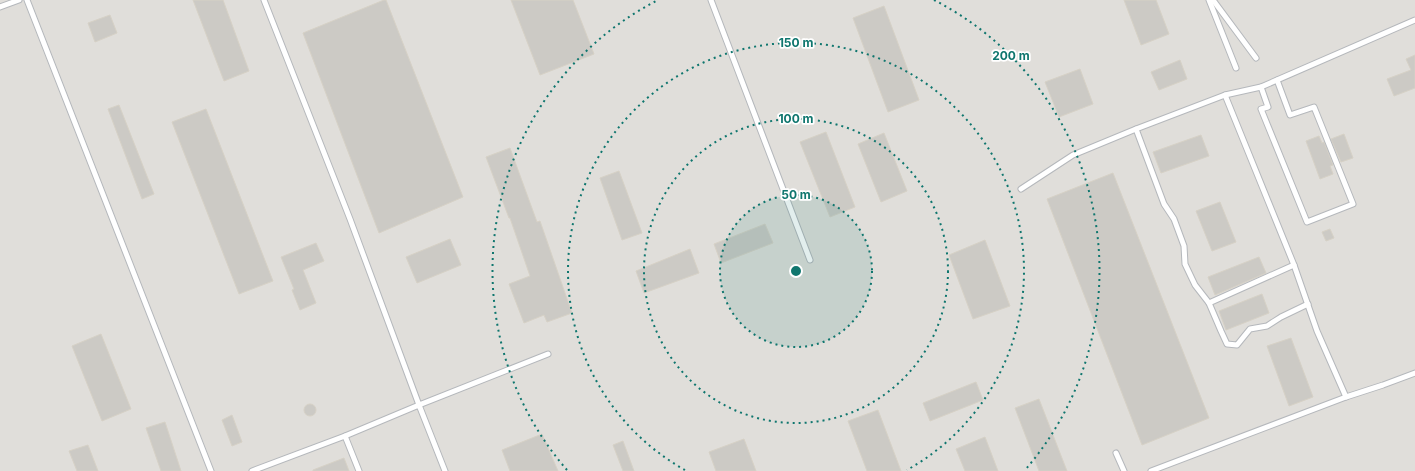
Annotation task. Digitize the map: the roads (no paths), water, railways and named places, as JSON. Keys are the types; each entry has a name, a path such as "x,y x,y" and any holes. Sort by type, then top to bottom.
{"lane":[{"path":"0,7 18,0"},
{"path":"27,0 211,471"},
{"path":"264,0 350,219 445,471"},
{"path":"712,0 810,260"},
{"path":"1209,0 1236,68"},
{"path":"1213,0 1256,58"},
{"path":"1020,189 1073,155 1225,95 1261,87 1415,20"},
{"path":"1261,87 1268,107 1262,109 1307,222 1353,204 1314,107 1290,115 1277,80"},
{"path":"1225,95 1294,265 1317,331 1346,397"},
{"path":"1136,129 1164,204 1174,220 1184,246 1185,264 1195,285 1210,303 1220,331 1227,344 1237,345 1250,329 1268,326 1281,317 1308,304"},
{"path":"1210,303 1294,265"},
{"path":"252,471 345,436 548,354"},
{"path":"1151,471 1346,397 1415,373"},
{"path":"345,436 359,471"},
{"path":"1116,453 1124,471"}]}
